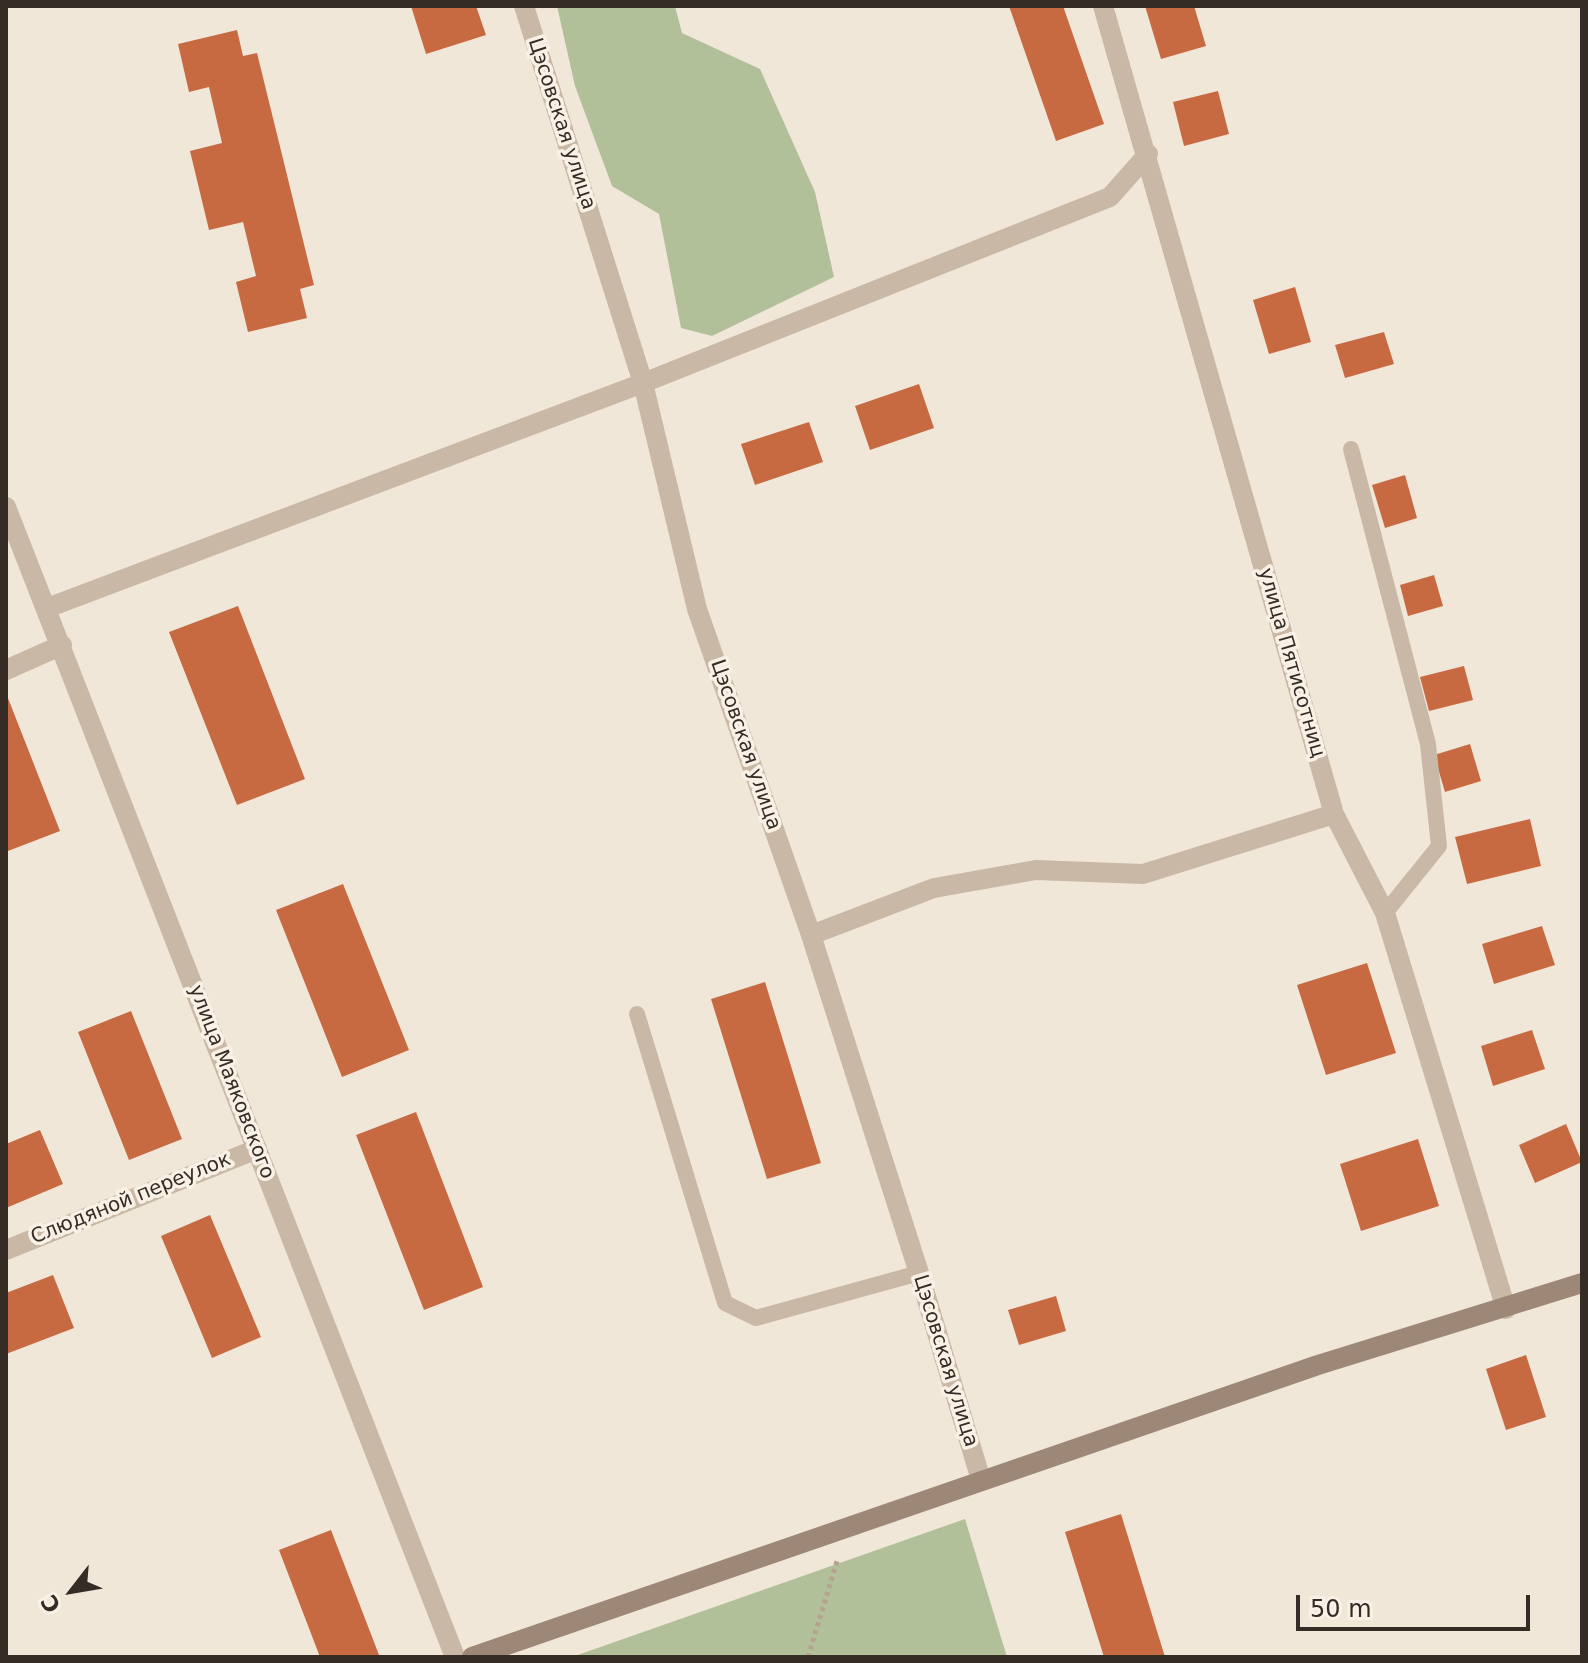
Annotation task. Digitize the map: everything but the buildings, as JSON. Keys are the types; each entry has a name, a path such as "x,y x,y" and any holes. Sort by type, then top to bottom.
{"main road":[{"path":"472,1657 1303,1370 1582,1283"}],"street":[{"name":"Цэсовская улица","path":"524,6 643,383 697,609 811,935 919,1273 981,1480"},
{"name":"улица Пятисотниц","path":"1103,6 1148,154 1334,814 1385,913 1506,1309"},
{"path":"47,608 643,383 1110,197 1148,154"},
{"name":"улица Маяковского","path":"6,507 455,1657"},
{"path":"6,670 62,645"},
{"path":"811,935 934,888 1036,870 1143,874 1334,814"},
{"name":"Слюдяной переулок","path":"6,1250 257,1149"}],"lane":[{"path":"1351,449 1428,744 1439,846 1385,913"},
{"path":"637,1014 725,1303 756,1318 919,1273"}],"path":[{"path":"808,1657 838,1558"}],"green space":[{"path":"557,6 675,6 682,33 760,69 815,192 834,277 712,336 681,328 659,214 612,186 575,86"},
{"path":"965,1519 1007,1657 572,1657"}]}
